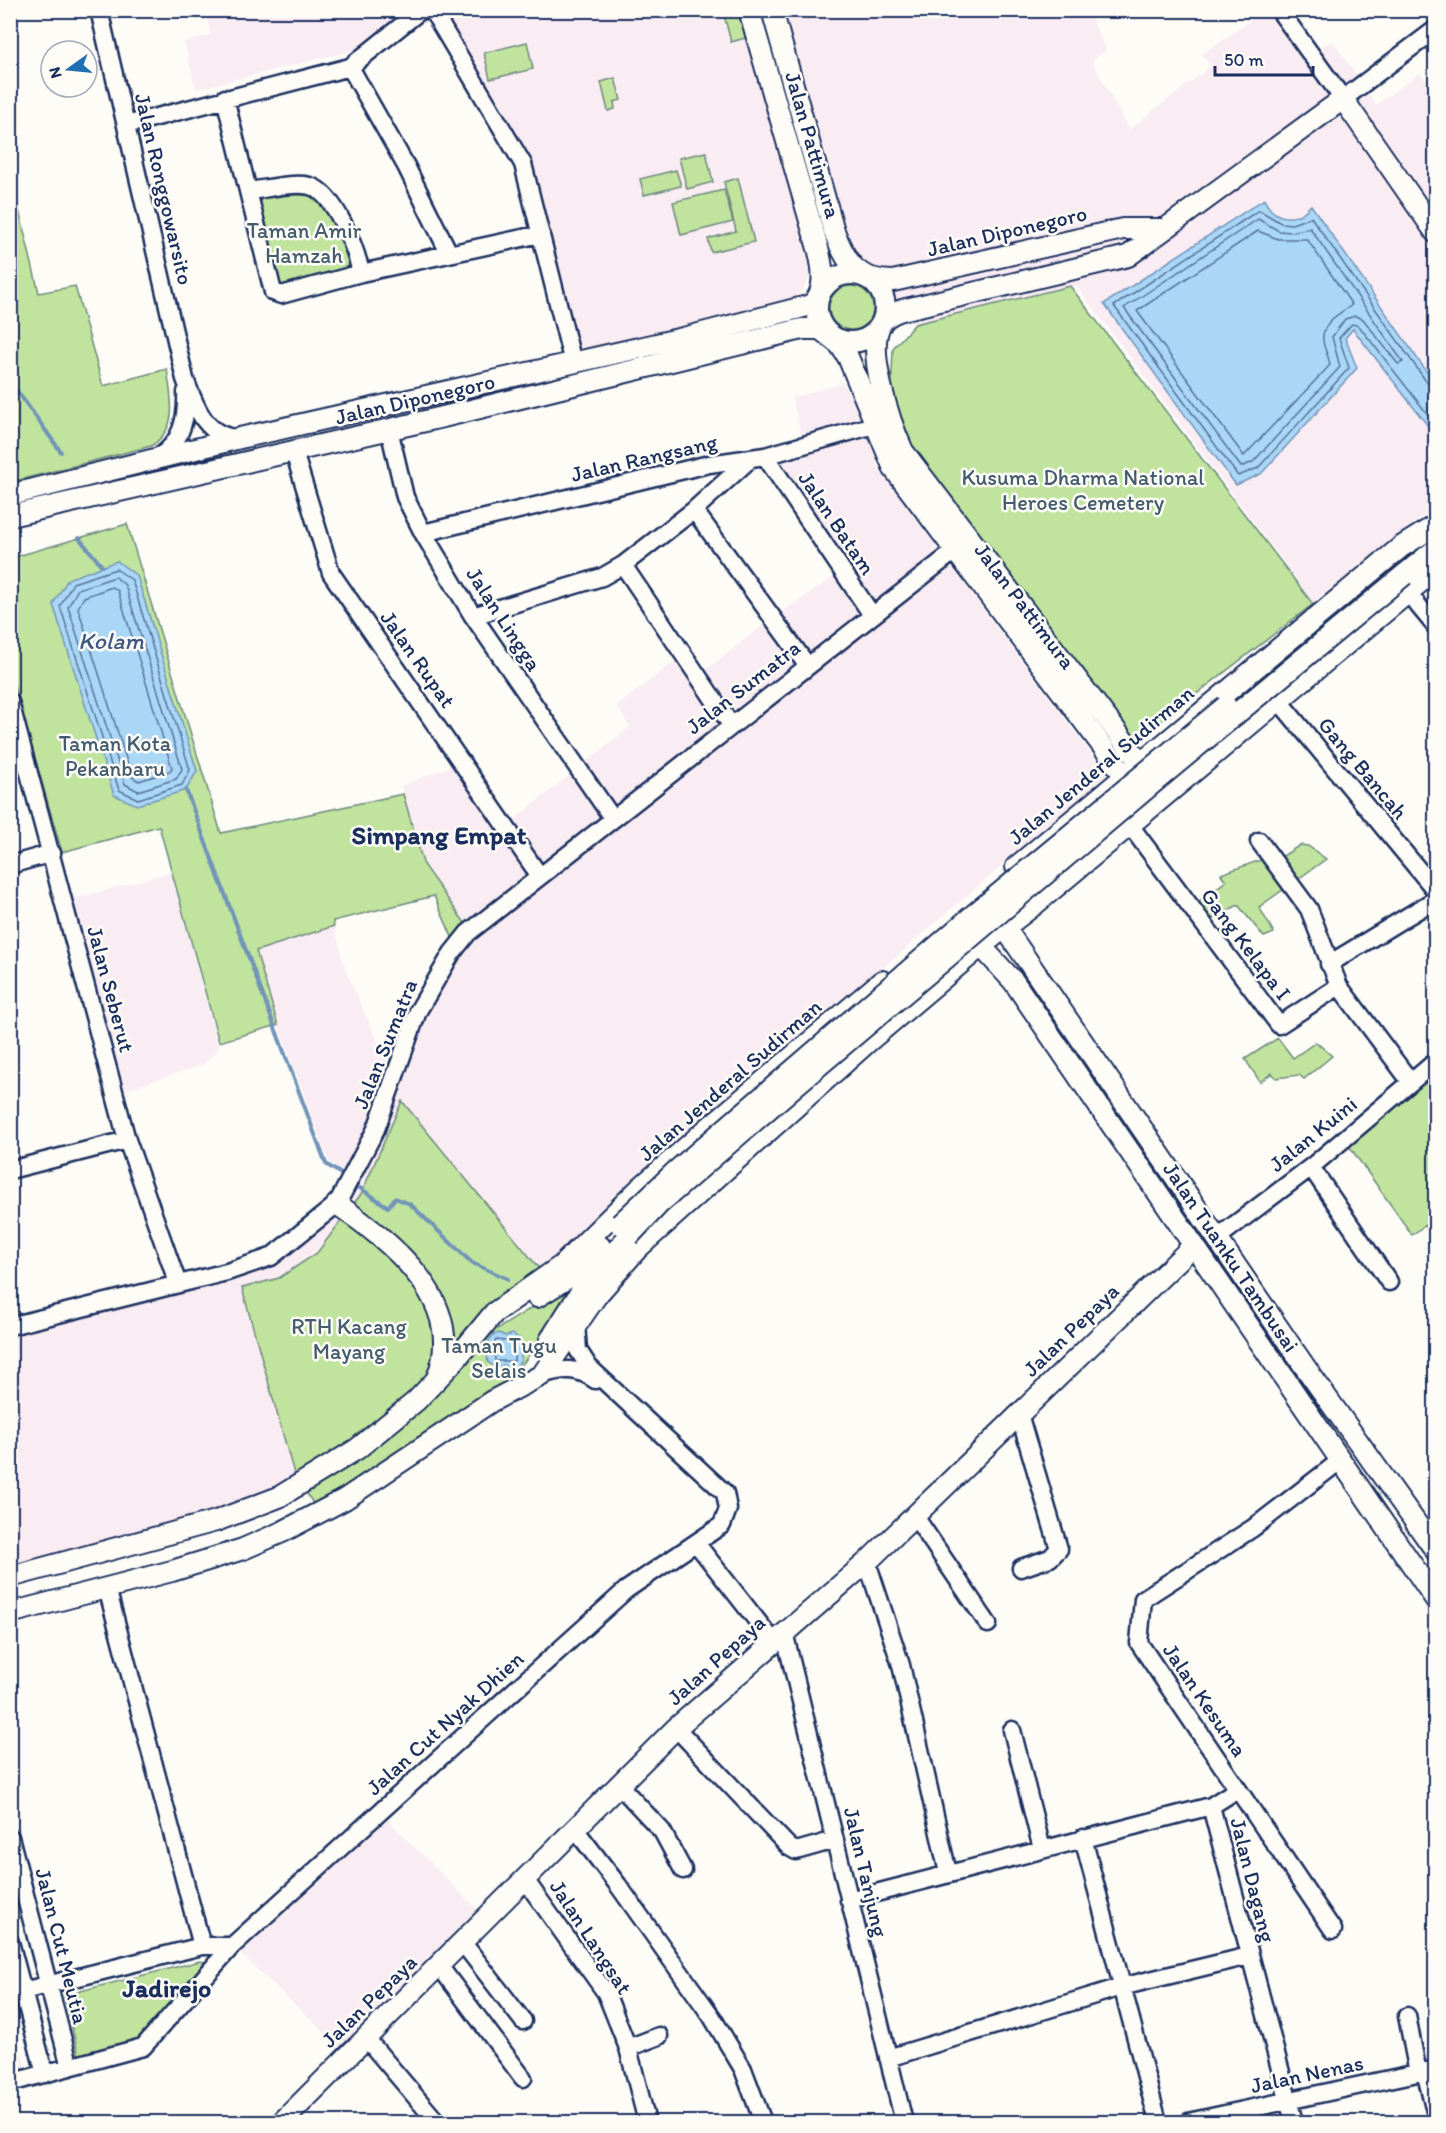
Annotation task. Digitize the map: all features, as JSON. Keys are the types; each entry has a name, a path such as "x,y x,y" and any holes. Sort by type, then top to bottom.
{"main road":[{"name":"Jalan Pattimura","path":"749,10 819,252 823,275 820,294"},
{"name":"Jalan Pattimura","path":"772,10 834,231 848,261 865,278"},
{"path":"881,323 884,314 882,295 877,286 865,278 850,274 840,276 832,280 820,294 818,315 829,334 846,342 857,342 867,338 881,323 902,310 1128,255 1343,99 1436,233"},
{"name":"Jalan Diponegoro","path":"865,278 893,281 1123,229 1161,229"},
{"name":"Jalan Diponegoro","path":"10,495 240,438 437,395 798,310 811,304 820,294"},
{"name":"Jalan Pattimura","path":"881,323 878,333 877,357 898,440 962,545 1125,776"},
{"name":"Jalan Diponegoro","path":"10,516 294,452 811,327 829,334"},
{"name":"Jalan Pattimura","path":"829,334 848,357 894,469 962,545 1140,762"},
{"path":"437,395 442,417"},
{"name":"Jalan Jenderal Sudirman","path":"10,1576 216,1521 279,1497 357,1449 409,1407 507,1301 561,1266 640,1188 809,1041 1140,762 1401,547 1436,525"},
{"path":"474,1335 579,1280 659,1204 796,1085 1109,820 1403,579 1436,531"},
{"path":"10,1613 243,1549 314,1516 517,1386 542,1375 576,1324 626,1260 833,1073 981,946 1279,701 1436,549"},
{"path":"1403,579 1436,569"},
{"path":"1125,776 1117,790 1091,812 1089,821 1098,831 1110,829 1201,755 1219,751"},
{"path":"981,946 982,896"},
{"path":"962,914 1005,928"},
{"name":"Jalan Tuanku Tambusai","path":"1005,928 1217,1238 1436,1551"},
{"name":"Jalan Tuanku Tambusai","path":"981,946 1014,981 1436,1599"},
{"path":"809,1041 838,1026 866,1003 874,1002 881,1007 883,1014 881,1022 852,1047 833,1073"},
{"path":"337,1204 379,1234 432,1295 439,1308 444,1333 443,1356 436,1380"},
{"name":"Jalan Pepaya","path":"282,2122 365,2037 440,1967 526,1881 618,1784 676,1728 867,1562 1194,1245"},
{"path":"517,1386 526,1377 579,1280"}],"street":[{"name":"Jalan Ronggowarsito","path":"99,10 185,379 205,423 220,435 240,438"},
{"path":"126,125 350,67 421,10"},
{"path":"432,10 523,164 573,363"},
{"path":"1279,10 1343,99 1436,29"},
{"path":"350,67 406,166 449,253"},
{"path":"225,98 273,292 281,295 361,273 541,234"},
{"path":"249,191 309,186 323,192 356,249 361,273"},
{"name":"Jalan Ronggowarsito","path":"156,459 172,447 180,435 187,404 185,379"},
{"name":"Jalan Rangsang","path":"423,533 709,464 758,457 874,425"},
{"name":"Jalan Lingga","path":"389,429 405,496 423,533 473,616 613,819"},
{"name":"Jalan Rupat","path":"294,452 331,573 539,875"},
{"path":"473,616 602,577 623,565 758,457"},
{"name":"Jalan Batam","path":"758,457 872,615"},
{"path":"694,510 807,665"},
{"name":"Jalan Sumatra","path":"10,1326 178,1284 271,1257 337,1204 376,1129 418,1011 452,952 468,933 962,545"},
{"path":"623,565 731,725"},
{"path":"1403,579 1436,627"},
{"name":"Gang Bancah","path":"1279,701 1436,891"},
{"name":"Jalan Seberut","path":"10,702 127,1140 178,1284"},
{"name":"Gang Kelapa I","path":"1129,824 1279,1025 1339,987"},
{"path":"1259,841 1309,909 1339,987 1410,1081"},
{"path":"10,865 52,853"},
{"path":"1329,964 1436,899"},
{"name":"Jalan Kuini","path":"1217,1238 1311,1167 1436,1061"},
{"path":"10,1170 127,1140"},
{"path":"1311,1167 1389,1282"},
{"path":"576,1324 575,1340 583,1360 623,1399"},
{"path":"542,1375 554,1371 577,1370 586,1373 612,1395 623,1399"},
{"name":"Jalan Cut Nyak Dhien","path":"70,2067 143,2047 232,1946 626,1590 722,1526 727,1517 725,1493 623,1399"},
{"path":"1019,1414 1059,1549 1050,1558 1021,1568"},
{"name":"Jalan Kesuma","path":"1333,1930 1139,1643 1143,1599 1253,1528 1341,1460"},
{"path":"914,1515 987,1624"},
{"path":"696,1543 778,1637"},
{"path":"867,1562 901,1665 948,1873"},
{"path":"107,1588 202,1946"},
{"name":"Jalan Tanjung","path":"778,1637 835,1840 904,2122"},
{"path":"676,1728 789,1847 796,1851 835,1840"},
{"path":"1012,1730 1042,1849"},
{"path":"618,1784 662,1831 683,1870"},
{"path":"1211,1806 1238,1789"},
{"name":"Jalan Dagang","path":"849,1900 1211,1806 1294,2122"},
{"path":"575,1829 712,2017 742,2069 763,2122"},
{"name":"Jalan Cut Meutia","path":"10,1837 70,2067"},
{"path":"1083,1838 1120,1988 1158,2122"},
{"name":"Jalan Langsat","path":"526,1881 606,1993 628,2048 647,2122"},
{"path":"10,1942 45,2074"},
{"path":"463,1942 523,2021"},
{"path":"23,1991 202,1946 232,1946"},
{"path":"888,2058 1120,1988 1249,1956"},
{"path":"440,1967 523,2078"},
{"path":"1407,2016 1426,2071 1436,2115"},
{"path":"628,2048 659,2036"},
{"path":"365,2037 437,2122"},
{"path":"10,2083 70,2067"},
{"name":"Jalan Nenas","path":"1196,2122 1426,2071"}],"shaded area":[{"path":"205,11 406,11 362,48 196,89 184,42 211,35"},
{"path":"443,11 742,11 809,241 811,273 803,290 793,298 711,320 582,350 576,348 527,153"},
{"path":"781,11 1088,11 1106,50 1092,61 1129,130 1211,66 1202,54 1265,11 1270,11 1303,56 1333,41 1376,105 1420,73 1436,93 1435,506 1314,603 1076,285 915,324 852,252"},
{"path":"843,383 865,421 879,469 945,558 539,874 506,826 630,727 617,706 682,656 697,677 771,619 852,565 777,457 805,449 792,398"},
{"path":"946,560 1107,775 769,1066 580,1243 468,1327 291,1483 252,1501 11,1568 10,1327 272,1258 338,1205 407,1044 453,953"},
{"path":"461,762 538,875 470,930 424,866 401,786"},
{"path":"171,872 219,1049 202,1065 125,1090 74,899"},
{"path":"334,926 346,971 393,1076 351,1177 329,1162 278,1025 256,951"},
{"path":"381,1811 396,1829 487,1919 348,2054 232,1946"},
{"path":"10,2008 26,2070 11,2074 10,2074"}],"green space":[{"path":"723,11 741,11 749,37 731,42"},
{"path":"527,42 533,69 490,79 484,53"},
{"path":"615,78 621,100 614,102 615,109 608,111 601,82"},
{"path":"706,152 713,182 687,189 679,158"},
{"path":"676,170 681,186 644,195 640,179"},
{"path":"738,178 754,242 711,252 708,239 736,231 724,182"},
{"path":"10,190 16,198 39,293 75,286 103,386 167,369 171,402 170,421 160,438 151,446 11,482"},
{"path":"724,190 733,222 681,235 673,202"},
{"name":"Taman Amir Hamzah","path":"249,191 323,192 361,273 281,295"},
{"path":"851,286 860,287 867,292 872,299 872,317 867,324 860,329 851,330 842,329 835,324 830,317 829,308 830,299 835,292 842,287"},
{"name":"Kusuma Dharma National Heroes Cemetery","path":"1070,286 1313,604 1133,743 917,461 891,396 893,348 915,324"},
{"name":"Taman Kota Pekanbaru","path":"127,524 221,833 403,794 424,866 470,930 456,946 434,896 333,921 334,926 256,951 278,1025 219,1042 159,826 62,852 11,675 11,558"},
{"path":"1300,845 1308,846 1326,859 1259,907 1274,933 1264,937 1238,905 1203,924 1191,907 1226,881 1221,874 1266,858 1272,863"},
{"path":"1278,1038 1293,1058 1316,1042 1332,1056 1304,1079 1299,1075 1276,1078 1272,1073 1260,1082 1245,1059"},
{"path":"1435,1070 1435,1241 1425,1225 1412,1235 1349,1146"},
{"name":"RTH Kacang Mayang","path":"402,1101 542,1272 456,1341 412,1405 298,1488 242,1288 279,1278 317,1253 361,1194"},
{"name":"Taman Tugu Selais","path":"584,1275 511,1381 315,1507 306,1492 368,1451 436,1394 483,1338"},
{"path":"200,1961 214,1964 141,2044 80,2060 64,1995"}],"water":[{"path":"1264,199 1273,212 1286,217 1299,215 1311,205 1435,384 1435,435 1353,329 1345,338 1357,368 1261,474 1236,485 1104,304"},
{"name":"Kolam","path":"117,561 137,576 197,771 186,790 137,805 114,795 53,604 68,579"},
{"path":"499,1333 505,1336 513,1334 521,1340 521,1361 516,1367 508,1368 503,1365 497,1368 488,1362 487,1356 490,1351 487,1343 493,1335"}],"waterway":[{"path":"10,381 61,452"},
{"path":"79,538 102,566"},
{"path":"186,790 326,1164 341,1174"},
{"path":"360,1188 388,1207 395,1198 410,1204 472,1263 508,1279"}],"district":[{"name":"Simpang Empat","path":"439,835"},
{"name":"Jadirejo","path":"167,1988"}]}
